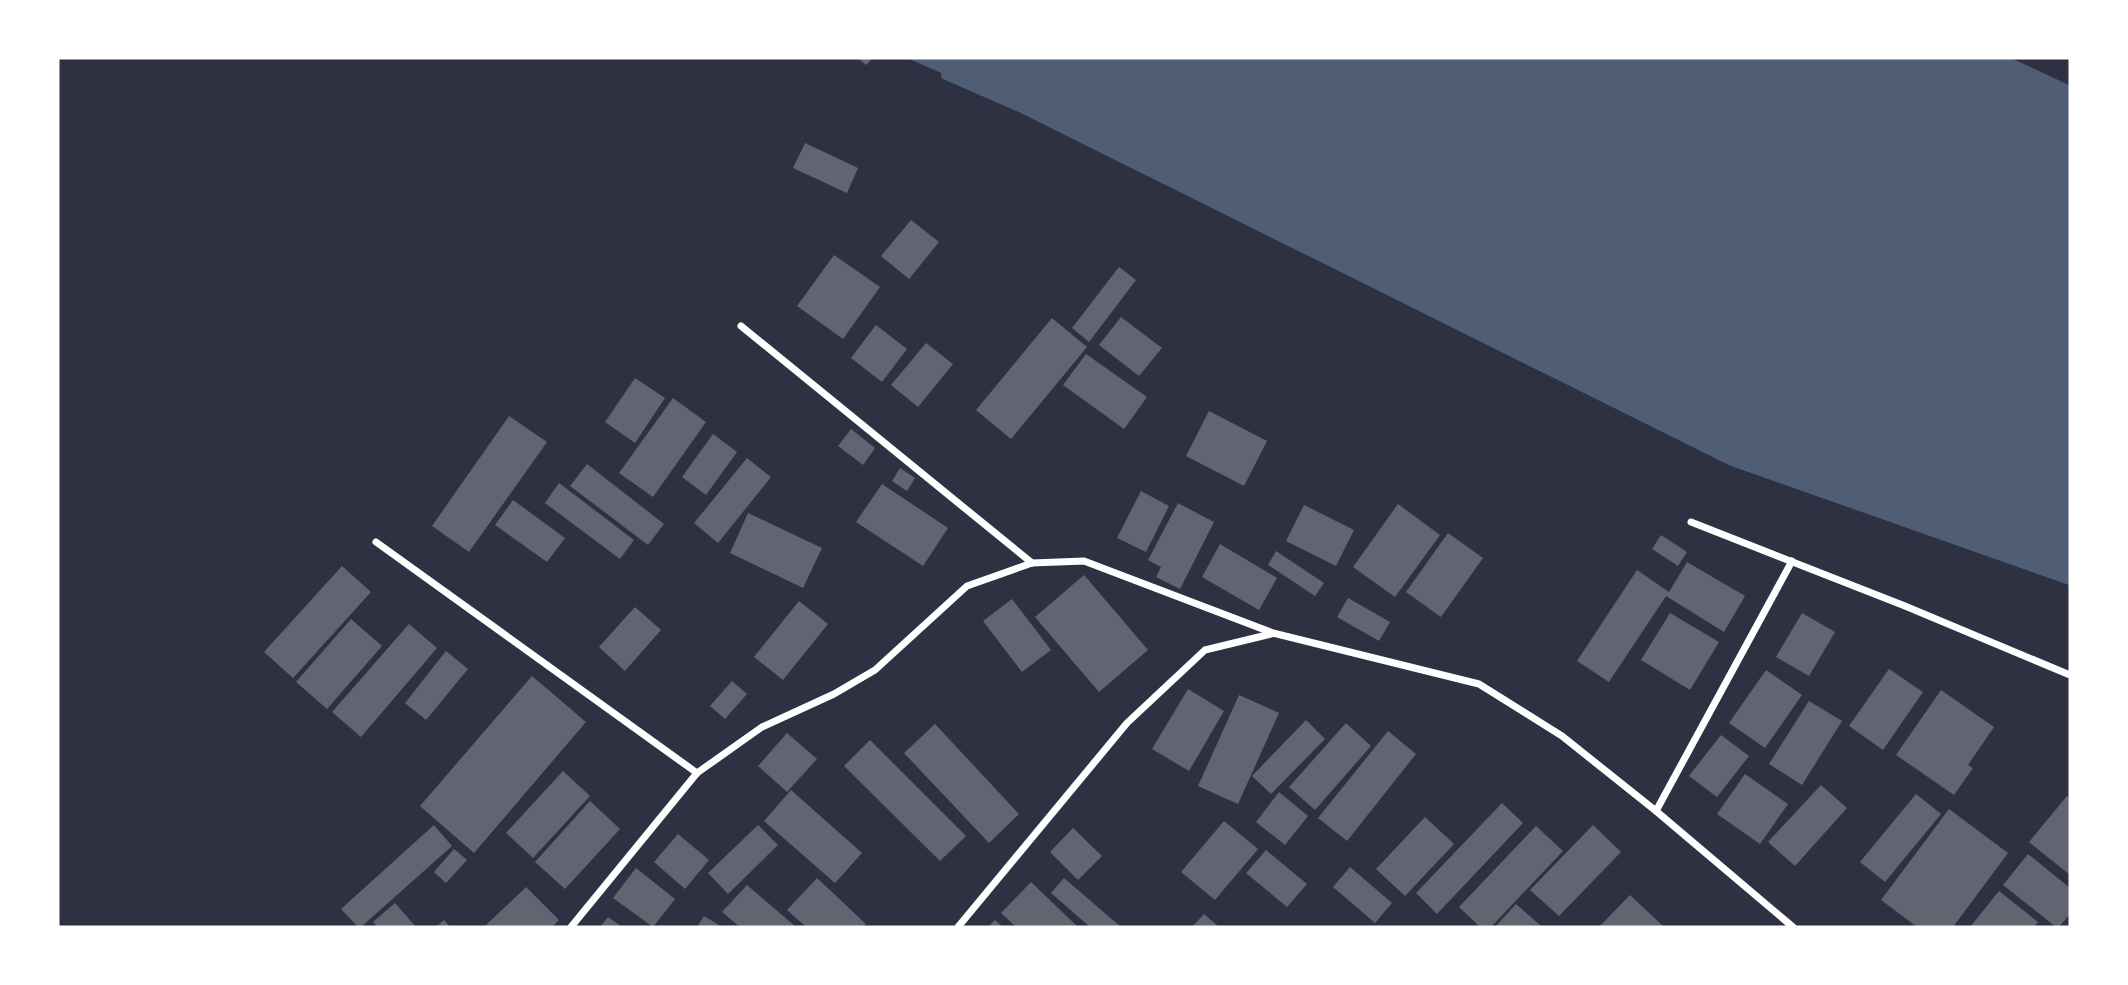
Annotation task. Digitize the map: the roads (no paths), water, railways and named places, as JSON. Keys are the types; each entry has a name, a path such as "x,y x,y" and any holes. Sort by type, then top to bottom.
{"street":[{"path":"741,326 1032,563"},
{"path":"1691,522 2070,675"},
{"path":"376,542 697,773"},
{"path":"571,927 697,773 762,727 834,694 875,670 967,586 1032,563 1084,561 1273,633 1479,684 1562,737 1656,811 1793,927"},
{"path":"1656,811 1792,561"},
{"path":"958,927 1127,723 1205,650 1273,633"}],"water":[{"path":"907,58 1999,58 2070,91 2070,580 1732,461 1024,109"}],"waterway":[{"path":"1999,58 2070,91"},
{"path":"946,75 1024,109 1732,461 2070,580"}]}
